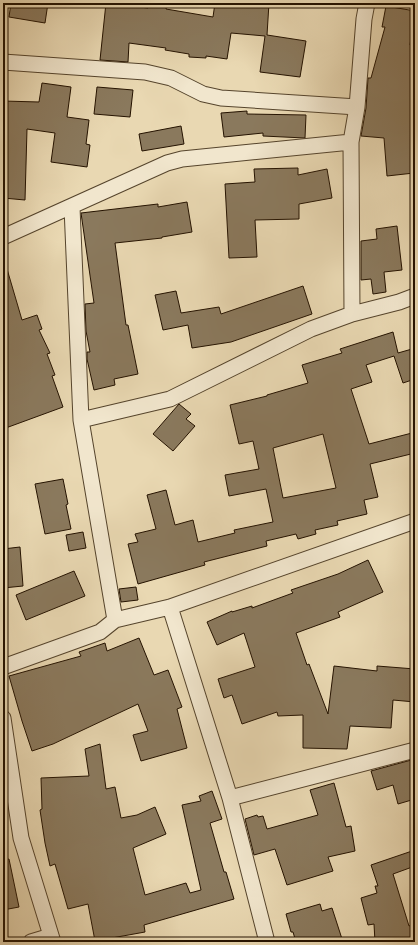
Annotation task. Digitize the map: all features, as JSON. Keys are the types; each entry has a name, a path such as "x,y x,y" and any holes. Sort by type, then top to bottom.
{"street":[{"path":"352,314 352,142 357,107 364,19 367,3"},
{"path":"3,62 145,72 171,78 203,94 221,98 357,107"},
{"path":"3,237 167,163 182,159 352,142"},
{"path":"72,207 81,420 115,620"},
{"path":"81,420 170,399 311,329 352,314 399,302 415,296"},
{"path":"3,667 100,632 115,620 170,607 415,521"},
{"path":"170,607 230,798 267,942"},
{"path":"3,718 21,838 52,939 31,942"},
{"path":"230,798 415,750"}],"building":[{"path":"11,3 48,3 45,23 9,17"},
{"path":"106,3 148,8 149,3 167,3 166,9 213,17 215,3 269,3 267,35 306,41 300,77 260,72 265,36 231,33 227,59 206,56 206,58 189,57 189,54 165,50 166,48 129,43 128,62 100,60"},
{"path":"386,6 415,11 410,45 415,46 415,148 412,147 414,173 387,176 384,138 361,136 366,108 368,78 371,78 385,27 382,27"},
{"path":"42,83 71,87 67,117 89,120 86,144 90,145 87,167 51,162 55,133 27,129 25,200 3,198 3,101 39,102"},
{"path":"97,87 133,90 130,117 94,114"},
{"path":"247,111 247,114 306,115 305,138 263,136 263,133 224,137 221,113"},
{"path":"181,126 184,144 142,151 139,134"},
{"path":"298,168 298,175 327,169 332,198 299,204 299,219 255,220 257,257 229,258 225,184 255,182 254,169"},
{"path":"187,202 192,232 162,238 115,243 126,325 128,325 138,374 114,379 115,385 94,390 87,359 87,352 90,352 86,331 85,304 94,303 81,213 158,204 158,207"},
{"path":"397,226 402,270 384,272 386,292 373,294 371,279 361,280 361,241 377,239 376,229"},
{"path":"3,269 7,269 22,320 37,315 42,329 39,330 50,353 47,354 55,375 52,376 63,407 3,429"},
{"path":"303,286 312,314 231,342 192,348 188,325 163,330 155,295 176,291 181,313 219,307 221,314"},
{"path":"393,332 398,353 412,349 415,358 415,379 403,383 394,356 366,365 372,382 351,389 369,444 412,433 415,446 415,453 370,464 378,497 364,500 367,514 337,521 338,525 315,530 316,534 298,539 296,534 266,541 267,546 204,562 205,565 138,584 128,544 138,542 135,534 156,529 147,495 166,490 175,525 193,520 198,542 235,533 234,530 273,522 266,489 229,496 225,475 259,469 253,441 239,444 230,405 267,396 308,383 302,365 342,353 340,349","holes":["323,434 336,488 283,498 273,448"]},
{"path":"179,404 191,414 186,419 195,426 173,451 153,434"},
{"path":"63,479 71,529 45,534 35,484"},
{"path":"83,532 86,548 69,551 66,535"},
{"path":"20,547 23,586 3,588 3,549"},
{"path":"368,560 383,592 338,612 340,617 296,633 307,665 309,664 328,714 334,666 377,671 377,666 415,669 415,702 393,700 391,728 350,726 347,749 303,748 303,715 278,716 277,712 242,724 232,695 224,698 218,679 255,667 244,633 217,645 207,622 232,611 252,606 252,608 293,593 291,590 338,574"},
{"path":"74,571 85,596 26,620 16,595"},
{"path":"136,587 138,600 121,602 119,589"},
{"path":"139,638 154,675 168,670 182,707 177,709 187,748 141,761 133,735 148,731 138,704 53,744 32,751 9,676 81,656 79,652 105,643 107,651"},
{"path":"100,744 106,789 115,787 121,818 137,815 155,807 166,834 133,848 145,895 186,883 190,893 201,890 182,805 201,801 199,796 212,791 222,819 210,823 224,872 226,872 234,899 144,925 145,932 95,941 88,904 68,909 55,864 50,866 40,810 42,809 41,778 89,776 85,749"},
{"path":"415,759 415,799 398,804 393,785 377,790 371,771"},
{"path":"334,783 346,827 351,826 355,851 328,857 333,871 287,885 275,849 254,855 245,819 257,815 258,817 263,816 267,829 318,815 310,790"},
{"path":"415,850 415,866 393,874 409,926 415,924 415,942 375,942 374,924 368,925 361,898 377,893 375,886 378,886 371,865"},
{"path":"9,859 19,907 3,910 3,860"},
{"path":"320,904 322,911 332,908 343,942 296,942 293,932 291,932 286,914"}]}
